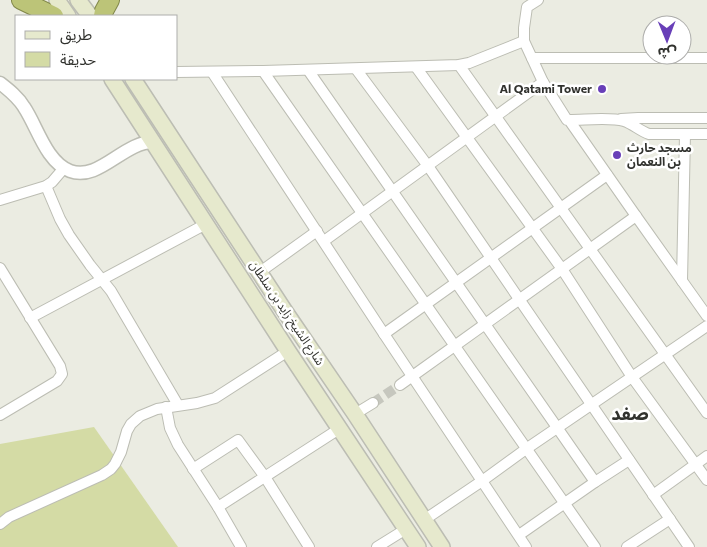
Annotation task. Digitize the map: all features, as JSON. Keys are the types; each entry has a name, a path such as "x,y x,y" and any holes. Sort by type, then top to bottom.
{"highway":[{"path":"22,0 52,15"},
{"path":"103,15 110,0"}],"main road":[{"path":"56,0 67,15"},
{"path":"78,0 89,15"},
{"name":"شارع الشيخ زايد بن سلطان","path":"113,80 288,351 418,547"},
{"name":"شارع الشيخ زايد بن سلطان","path":"134,80 442,547"}],"street":[{"path":"534,1 527,7 524,41 543,82 567,120 570,120 707,316"},
{"path":"178,72 263,72 459,65 469,63 524,41"},
{"path":"532,58 707,58"},
{"path":"459,65 707,413"},
{"path":"416,67 562,269 632,377 707,480"},
{"path":"356,69 428,166 689,547"},
{"path":"308,70 595,482"},
{"path":"212,72 526,547"},
{"path":"263,72 595,547"},
{"path":"324,242 543,82"},
{"path":"0,83 17,97 25,108 52,156 64,168 75,173 93,171 140,143 154,142"},
{"path":"570,120 707,118"},
{"path":"618,120 630,123 649,134 707,134"},
{"path":"682,281 685,134"},
{"path":"0,200 46,186 64,168"},
{"path":"384,334 607,175"},
{"path":"46,186 56,211 69,235 79,251 111,291 178,406"},
{"path":"400,385 636,216"},
{"path":"30,318 206,224"},
{"path":"260,272 317,231"},
{"path":"0,268 60,366 62,374 57,381 0,415"},
{"path":"424,520 707,326"},
{"path":"0,524 9,517 102,475 111,469 118,459 124,437 131,424 140,416 166,407 202,402 215,398 288,351"},
{"path":"355,414 373,403"},
{"path":"166,407 170,428 178,445 241,547"},
{"path":"218,507 339,428"},
{"path":"193,469 238,440 309,547"},
{"path":"653,495 707,456"},
{"path":"519,536 564,503 629,460"},
{"path":"627,547 670,519"},
{"path":"377,547 406,529"}],"green space":[{"path":"94,427 178,547 0,547 0,444"}],"tunnel":[{"path":"373,403 400,385"}],"place":[{"name":"Al Qatami Tower","path":"602,89"},
{"name":"مسجد حارث بن النعمان","path":"617,155"}],"district":[{"name":"صفد","path":"630,414"}]}
